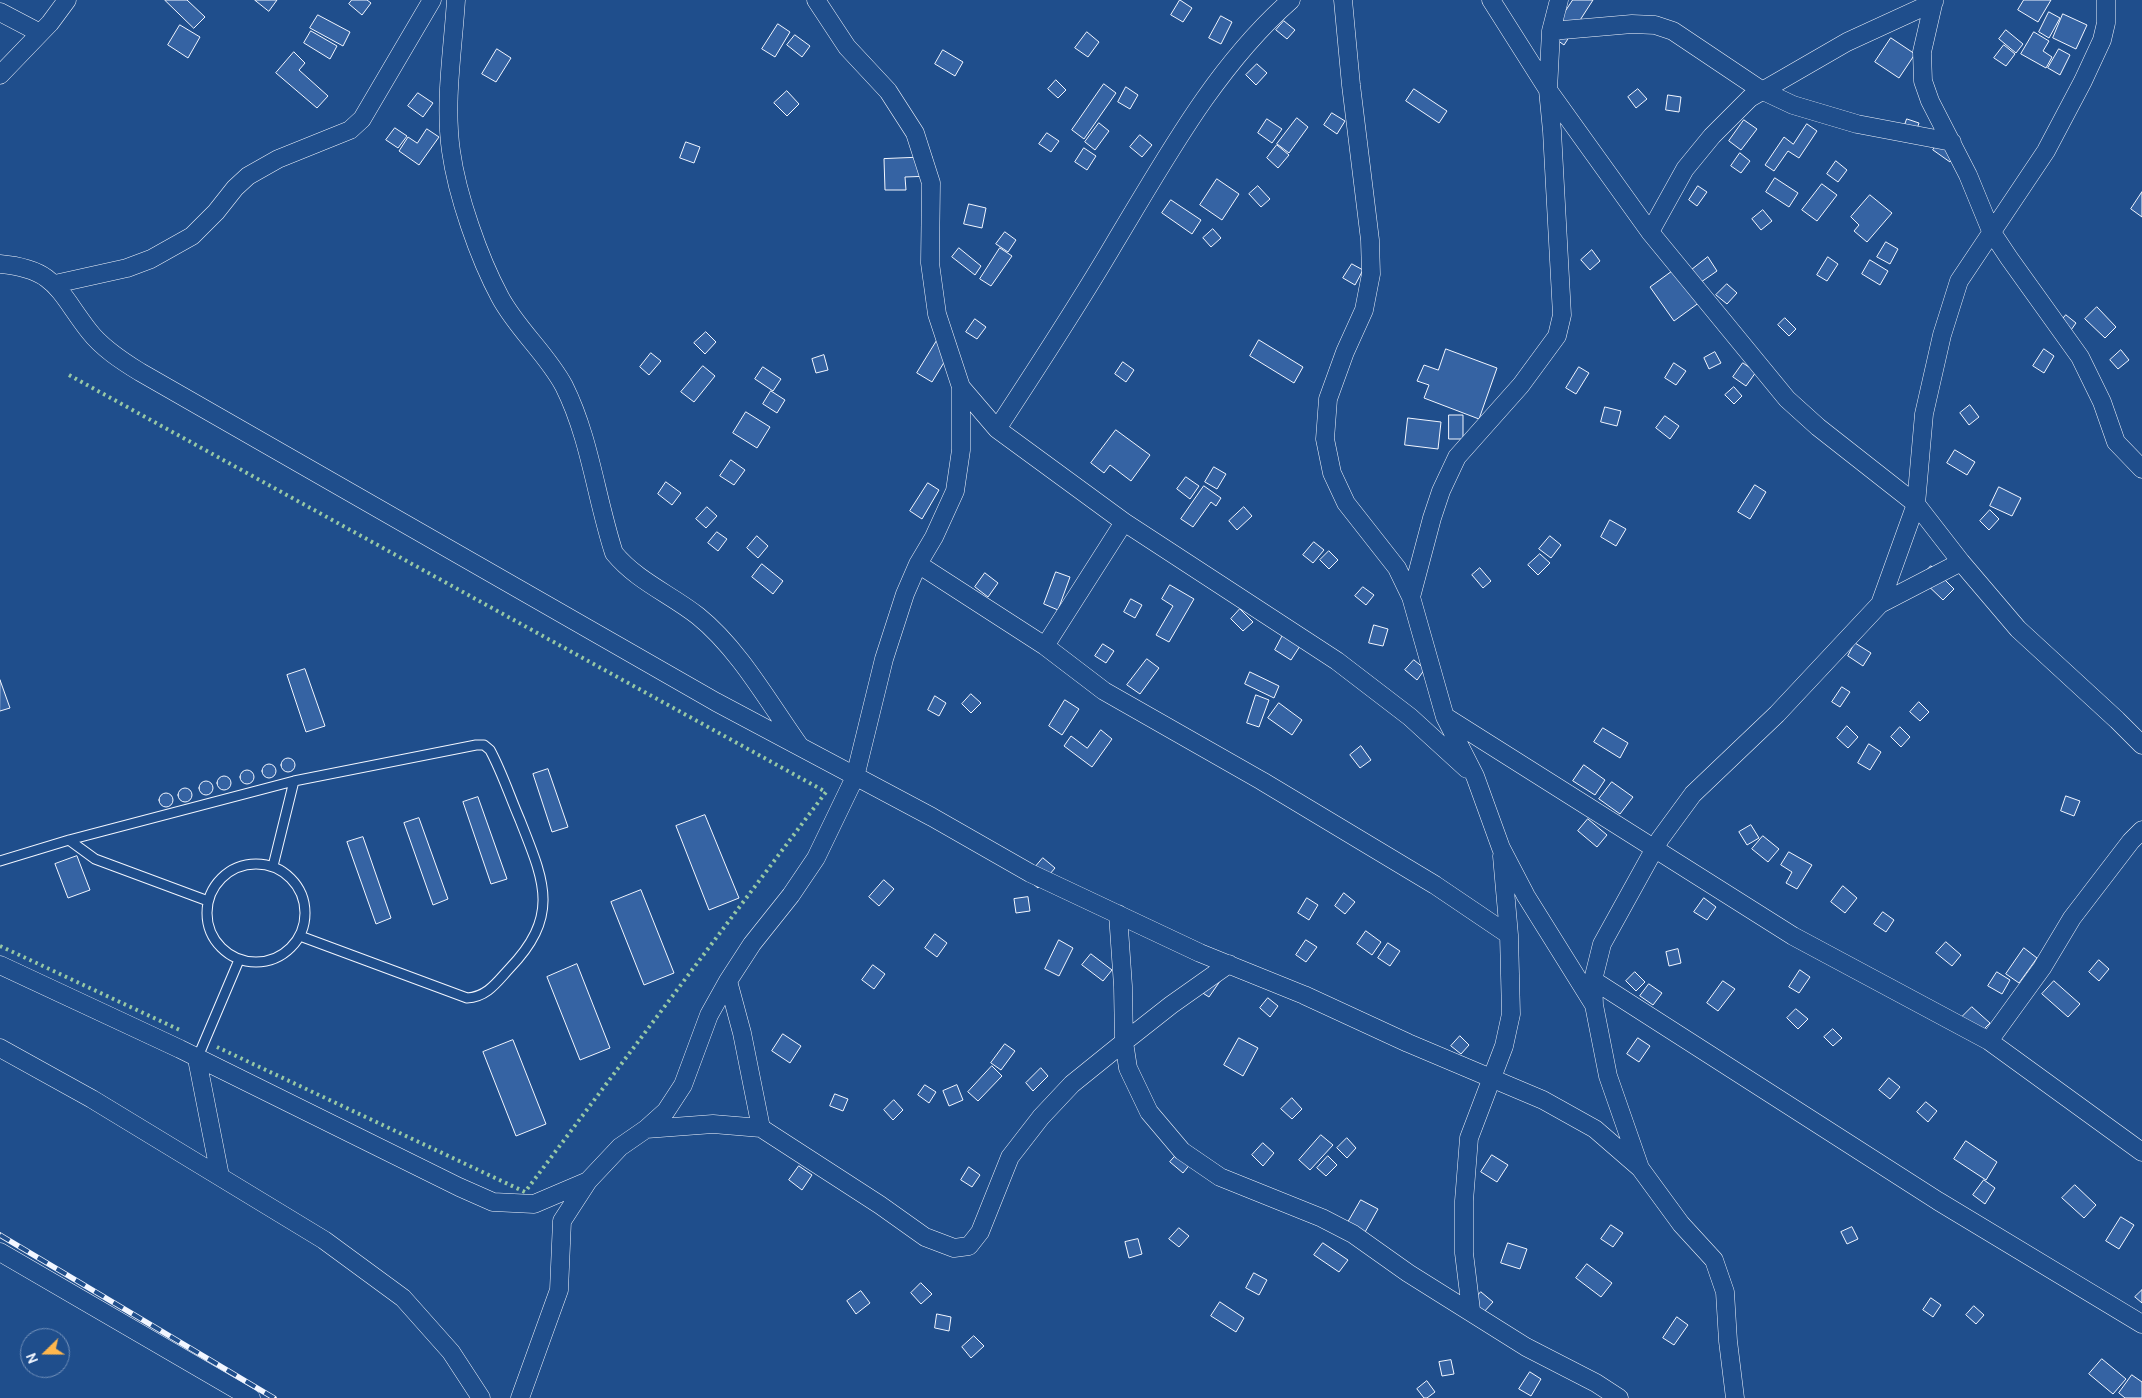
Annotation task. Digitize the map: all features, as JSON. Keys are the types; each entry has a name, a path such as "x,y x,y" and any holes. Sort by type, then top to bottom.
{"street":[{"path":"0,75 40,34 67,0"},
{"path":"55,284 127,268 151,259 192,236 216,212 234,188 248,176 278,159 350,130 362,119 432,0"},
{"path":"456,0 449,102 451,151 464,204 480,251 500,298 564,386 589,458 614,553 624,565 647,583 698,616 729,646 800,748"},
{"path":"520,1398 559,1290 562,1221 588,1181 620,1147 646,1129 666,1110 684,1085 710,1015 728,981 752,944 816,858 855,777 884,659 918,564 934,537 955,491 961,450 961,387 937,314 930,263 931,183 914,133 888,91 847,47 816,0"},
{"path":"997,429 1066,324 1168,154 1214,85 1240,50 1270,18 1291,0"},
{"path":"1343,0 1351,85 1370,240 1371,274 1364,310 1345,352 1328,399 1325,439 1332,474 1346,503 1397,568 1411,597 1445,716 1475,776 1501,848 1526,896 1594,1005"},
{"path":"1491,0 1548,90 1650,232 1787,399 1818,427 1916,504 1961,562 2018,629 2142,745"},
{"path":"1411,597 1432,518 1458,457 1521,385 1557,336 1562,315 1548,90 1551,31 1559,0"},
{"path":"1880,604 1916,504 1924,414 1942,335 1958,281 2046,151 2083,81 2102,40 2106,23 2106,0"},
{"path":"1650,232 1685,169 1734,113 1761,90 1847,42 1934,1"},
{"path":"1934,1 1922,52 1923,80 1930,101 1968,175 1991,231 2008,258 2080,357 2102,402 2116,442 2142,469"},
{"path":"0,12 40,34"},
{"path":"1551,31 1632,24 1655,25 1672,31 1761,90 1793,106 1857,124 1952,142"},
{"path":"0,264 37,271 55,284 89,332 122,360 140,372 716,702 932,817 1030,873 1229,964 1543,1100 1595,1129 1640,1168 1681,1224 1714,1260 1725,1292 1728,1341 1735,1398"},
{"path":"961,387 997,429 1124,522 1337,661 1410,717 1475,776"},
{"path":"1045,646 1124,522"},
{"path":"1640,1168 1608,1076 1594,1005 1593,980 1602,944 1655,848 1693,794 1776,714 1880,604 1961,562"},
{"path":"918,564 1045,646 1104,691 1262,781 1435,885 1509,935"},
{"path":"1445,716 1793,936 1988,1041 2142,1152"},
{"path":"1988,1041 2042,968 2072,918 2131,841 2142,830"},
{"path":"1471,1310 1464,1253 1464,1201 1469,1138 1504,1046 1511,1014 1509,935 1501,848"},
{"path":"1118,914 1123,986 1124,1042 1128,1068 1149,1112 1182,1151 1220,1177 1322,1218 1353,1234 1408,1273 1471,1310 1526,1347 1596,1383 1619,1398"},
{"path":"646,1129 713,1124 762,1128 880,1205 925,1237 954,1248 968,1246 980,1232 1010,1157 1041,1116 1072,1084 1171,1004 1229,964"},
{"path":"0,965 180,1050 459,1187 494,1202 534,1204 588,1181"},
{"path":"1593,980 1930,1196 2142,1324"},
{"path":"728,981 742,1033 762,1128"},
{"path":"0,1048 92,1099 324,1240 403,1298 451,1352 482,1398"},
{"path":"197,1059 220,1176"},
{"path":"2,1258 251,1398"}],"lane":[{"path":"0,861 69,840 294,782 419,755 476,745 484,746 490,750 538,866 544,890 543,915 537,931 524,953 492,987 478,997 467,998 300,936"},
{"path":"273,866 294,782"},
{"path":"69,840 95,859 208,901"},
{"path":"256,862 273,866 289,875 300,890 306,909 300,936 285,953 268,961 254,963 239,960 229,954 214,937 207,914 208,901 214,887 224,876 256,862"},
{"path":"197,1059 239,960"}],"building":[{"path":"165,0 187,0 205,17 194,28"},
{"path":"255,0 277,0 269,11"},
{"path":"352,0 367,0 371,3 362,15 349,4"},
{"path":"1180,0 1192,8 1183,22 1171,15"},
{"path":"1573,0 1593,0 1564,45 1550,35"},
{"path":"2024,0 2051,0 2038,22 2018,10"},
{"path":"2049,12 2060,18 2049,38 2039,32"},
{"path":"2063,14 2087,25 2076,49 2053,38"},
{"path":"318,15 350,32 343,46 310,28"},
{"path":"1221,16 1232,22 1221,44 1209,38"},
{"path":"1284,21 1295,30 1287,39 1276,30"},
{"path":"778,24 790,32 775,57 762,49"},
{"path":"180,25 200,37 188,58 168,45"},
{"path":"2006,30 2023,44 2016,53 1999,39"},
{"path":"311,31 337,46 330,59 304,43"},
{"path":"1087,32 1099,42 1088,57 1075,48"},
{"path":"2034,32 2049,41 2043,51 2052,57 2046,68 2021,54"},
{"path":"795,35 810,46 802,57 787,45"},
{"path":"1891,38 1915,54 1899,78 1875,62"},
{"path":"2004,45 2015,54 2006,66 1994,58"},
{"path":"497,49 511,58 496,82 482,74"},
{"path":"2059,49 2070,55 2060,75 2048,68"},
{"path":"943,50 963,62 955,76 935,64"},
{"path":"294,52 305,63 299,70 328,96 317,108 276,73"},
{"path":"1257,64 1267,73 1256,85 1246,75"},
{"path":"1056,80 1066,90 1058,98 1048,89"},
{"path":"1104,84 1116,93 1084,139 1072,130"},
{"path":"1126,87 1138,95 1130,109 1118,102"},
{"path":"1414,89 1447,111 1439,123 1406,101"},
{"path":"1638,89 1647,99 1636,108 1628,97"},
{"path":"787,91 799,104 787,116 774,103"},
{"path":"418,93 433,103 423,117 408,106"},
{"path":"1668,95 1681,97 1679,112 1666,110"},
{"path":"1332,113 1345,121 1337,134 1324,125"},
{"path":"1297,118 1308,127 1289,153 1277,144"},
{"path":"1267,119 1282,129 1272,143 1258,133"},
{"path":"1907,119 1919,123 1913,140 1901,136"},
{"path":"1744,120 1757,129 1741,150 1729,141"},
{"path":"1099,123 1109,131 1095,150 1085,142"},
{"path":"1807,124 1817,131 1799,158 1788,151 1774,171 1765,165 1784,137 1793,144"},
{"path":"395,128 407,136 398,148 386,140"},
{"path":"427,129 439,137 419,165 399,151 408,137 417,143"},
{"path":"1047,133 1059,141 1051,152 1039,144"},
{"path":"1140,135 1152,145 1142,157 1130,147"},
{"path":"1942,138 1959,150 1950,162 1933,150"},
{"path":"686,142 700,147 694,163 680,158"},
{"path":"1277,145 1289,155 1278,168 1267,158"},
{"path":"1084,148 1096,156 1087,170 1075,162"},
{"path":"1740,153 1750,161 1741,173 1731,166"},
{"path":"932,157 933,176 905,177 906,190 885,190 884,159"},
{"path":"1836,161 1847,170 1838,182 1827,174"},
{"path":"1775,178 1798,193 1789,207 1766,192"},
{"path":"1217,179 1239,194 1222,220 1200,205"},
{"path":"1822,184 1837,195 1817,221 1802,210"},
{"path":"1258,186 1270,199 1261,207 1249,194"},
{"path":"1698,186 1707,192 1697,206 1689,200"},
{"path":"2142,192 2142,217 2131,209"},
{"path":"1870,195 1892,213 1867,242 1854,231 1859,225 1851,217"},
{"path":"1171,200 1201,220 1192,234 1162,213"},
{"path":"969,204 986,208 982,228 964,224"},
{"path":"1763,210 1772,221 1761,230 1752,219"},
{"path":"1213,229 1221,238 1211,247 1203,238"},
{"path":"1005,232 1016,240 1008,252 996,244"},
{"path":"1886,242 1898,249 1890,264 1877,257"},
{"path":"959,248 981,266 975,275 952,257"},
{"path":"1000,248 1012,256 991,286 980,279"},
{"path":"1592,250 1600,261 1590,270 1581,260"},
{"path":"1708,257 1717,271 1691,289 1700,302 1674,321 1650,287 1683,263 1689,271"},
{"path":"1828,257 1838,264 1827,281 1817,275"},
{"path":"1870,260 1888,271 1880,285 1862,274"},
{"path":"1352,264 1363,270 1355,285 1343,278"},
{"path":"1727,284 1737,293 1727,304 1716,295"},
{"path":"2097,307 2116,327 2105,338 2085,319"},
{"path":"2066,315 2076,323 2066,337 2055,329"},
{"path":"1785,318 1796,329 1789,336 1778,325"},
{"path":"975,319 986,327 977,339 966,332"},
{"path":"706,332 716,342 705,354 694,343"},
{"path":"941,334 956,343 932,382 917,373"},
{"path":"1259,340 1303,367 1294,383 1250,356"},
{"path":"1446,349 1497,368 1479,419 1424,398 1429,385 1417,381 1424,365 1438,370"},
{"path":"2044,349 2054,356 2044,373 2033,366"},
{"path":"2121,350 2129,360 2118,369 2110,360"},
{"path":"1715,352 1721,363 1709,369 1704,358"},
{"path":"651,353 661,361 649,375 640,367"},
{"path":"824,355 828,370 816,373 812,359"},
{"path":"1123,362 1134,370 1126,382 1115,374"},
{"path":"1674,363 1686,371 1676,385 1665,378"},
{"path":"1743,363 1756,372 1746,386 1733,377"},
{"path":"703,366 715,376 694,402 681,392"},
{"path":"763,367 781,379 773,391 755,379"},
{"path":"1579,367 1589,373 1576,394 1566,388"},
{"path":"1734,387 1742,396 1734,404 1725,395"},
{"path":"771,391 785,400 777,413 763,404"},
{"path":"1970,405 1979,417 1969,425 1960,413"},
{"path":"1605,407 1621,411 1617,426 1601,422"},
{"path":"746,412 770,427 757,448 733,433"},
{"path":"1449,415 1463,415 1463,439 1449,439"},
{"path":"1665,416 1679,426 1670,439 1656,428"},
{"path":"1408,418 1441,422 1438,449 1405,445"},
{"path":"1116,430 1150,455 1131,481 1110,465 1104,473 1091,463"},
{"path":"1955,450 1975,462 1967,475 1947,463"},
{"path":"731,460 745,470 734,485 720,476"},
{"path":"1214,467 1226,474 1217,489 1205,482"},
{"path":"1186,477 1199,486 1190,499 1177,489"},
{"path":"666,482 681,493 672,505 658,494"},
{"path":"928,483 939,490 922,519 910,511"},
{"path":"1755,485 1766,492 1750,519 1738,512"},
{"path":"1204,486 1221,498 1216,506 1211,502 1193,527 1181,519"},
{"path":"1999,487 2021,498 2012,516 1990,506"},
{"path":"707,507 717,516 706,528 696,519"},
{"path":"1244,507 1252,516 1237,530 1229,521"},
{"path":"1990,510 1999,519 1989,530 1980,521"},
{"path":"1610,520 1626,529 1616,546 1601,537"},
{"path":"717,532 727,539 718,551 708,543"},
{"path":"757,536 768,546 758,558 747,548"},
{"path":"1550,536 1561,545 1551,558 1539,549"},
{"path":"1314,542 1324,550 1313,563 1303,555"},
{"path":"1329,551 1338,560 1329,569 1320,560"},
{"path":"1540,554 1550,563 1538,575 1528,565"},
{"path":"762,564 783,581 773,594 752,577"},
{"path":"1931,566 1954,589 1943,600 1920,578"},
{"path":"1480,568 1491,581 1483,588 1472,575"},
{"path":"1056,572 1070,577 1058,610 1044,604"},
{"path":"985,573 998,583 988,597 975,587"},
{"path":"1170,585 1194,599 1169,642 1156,635 1173,606 1162,599"},
{"path":"1363,587 1374,595 1366,605 1355,596"},
{"path":"1131,599 1142,605 1135,618 1124,612"},
{"path":"1240,609 1253,622 1243,631 1231,619"},
{"path":"1374,625 1388,629 1383,646 1369,643"},
{"path":"1283,635 1300,646 1291,660 1275,650"},
{"path":"1855,643 1871,653 1863,666 1848,656"},
{"path":"1103,644 1114,651 1106,663 1095,656"},
{"path":"1147,659 1159,668 1140,694 1127,685"},
{"path":"1414,660 1425,669 1417,680 1405,670"},
{"path":"305,669 325,726 306,732 287,675"},
{"path":"1250,672 1279,686 1274,698 1245,684"},
{"path":"0,680 10,708 0,711"},
{"path":"1842,687 1850,692 1840,707 1832,702"},
{"path":"971,694 981,703 971,713 962,704"},
{"path":"1256,695 1269,700 1259,727 1247,723"},
{"path":"935,696 946,703 939,716 928,710"},
{"path":"1065,700 1079,709 1062,735 1049,726"},
{"path":"1919,702 1929,712 1920,721 1910,712"},
{"path":"1279,703 1302,720 1292,735 1268,718"},
{"path":"1847,726 1858,737 1848,748 1837,738"},
{"path":"1900,727 1910,737 1901,747 1891,737"},
{"path":"1603,728 1628,743 1620,758 1594,742"},
{"path":"1101,730 1112,739 1092,767 1064,746 1071,736 1087,748"},
{"path":"1869,744 1881,752 1870,770 1858,763"},
{"path":"1361,746 1371,760 1360,768 1350,755"},
{"path":"288,758 293,760 295,765 293,770 288,772 283,770 281,765 283,760"},
{"path":"269,764 274,766 276,771 274,776 269,778 264,776 262,771 264,766"},
{"path":"1584,765 1605,780 1595,795 1573,781"},
{"path":"548,769 568,827 552,832 533,774"},
{"path":"247,770 252,772 254,777 252,782 247,784 242,782 240,777 242,772"},
{"path":"224,776 229,778 231,783 229,788 224,790 219,788 217,783 219,778"},
{"path":"206,781 211,783 213,788 211,793 206,795 201,793 199,788 201,783"},
{"path":"1612,782 1633,797 1620,814 1599,799"},
{"path":"185,788 190,790 192,795 190,800 185,802 180,800 178,795 180,790"},
{"path":"166,793 171,795 173,800 171,805 166,807 161,805 159,800 161,795"},
{"path":"2066,796 2080,801 2074,816 2061,811"},
{"path":"478,797 507,879 491,884 463,802"},
{"path":"705,815 739,898 709,910 676,826"},
{"path":"419,818 448,899 433,905 404,823"},
{"path":"1588,819 1607,835 1597,847 1578,831"},
{"path":"1751,825 1759,838 1747,845 1739,832"},
{"path":"1763,836 1779,849 1768,862 1752,849"},
{"path":"363,837 391,918 376,924 347,842"},
{"path":"1789,852 1812,865 1797,889 1786,883 1792,872 1781,865"},
{"path":"77,856 90,890 68,898 55,864"},
{"path":"1043,858 1055,868 1038,888 1026,878"},
{"path":"884,880 894,889 879,906 869,897"},
{"path":"1843,886 1857,898 1845,913 1831,902"},
{"path":"641,890 674,973 644,985 611,902"},
{"path":"1344,893 1355,902 1345,914 1335,906"},
{"path":"1028,897 1030,911 1016,913 1014,899"},
{"path":"1307,898 1318,905 1309,920 1298,913"},
{"path":"1704,898 1716,907 1707,920 1694,912"},
{"path":"1883,912 1894,920 1886,932 1874,924"},
{"path":"1366,931 1381,942 1372,955 1357,944"},
{"path":"935,934 947,943 937,957 925,948"},
{"path":"1059,940 1073,948 1059,976 1045,969"},
{"path":"1306,940 1317,947 1306,962 1296,955"},
{"path":"1946,942 1961,955 1952,966 1936,953"},
{"path":"1388,943 1400,951 1390,966 1378,958"},
{"path":"2024,948 2037,958 2019,983 2006,974"},
{"path":"1678,949 1681,963 1669,966 1666,952"},
{"path":"1091,954 1112,970 1103,981 1082,965"},
{"path":"2099,960 2109,969 2099,981 2089,972"},
{"path":"577,964 610,1048 580,1060 547,977"},
{"path":"873,965 885,974 874,989 862,980"},
{"path":"1800,970 1810,977 1799,993 1789,987"},
{"path":"1635,972 1645,982 1636,991 1626,981"},
{"path":"1997,972 2010,980 2002,994 1988,986"},
{"path":"1225,974 1209,997 1198,990"},
{"path":"1723,981 1735,989 1718,1011 1707,1003"},
{"path":"2054,981 2080,1004 2068,1017 2042,994"},
{"path":"1649,984 1662,993 1653,1005 1640,996"},
{"path":"1268,998 1278,1006 1270,1017 1260,1008"},
{"path":"1972,1007 1990,1023 1980,1033 1962,1017"},
{"path":"1796,1009 1808,1019 1798,1029 1787,1018"},
{"path":"1833,1029 1842,1038 1833,1046 1824,1037"},
{"path":"783,1034 801,1046 790,1063 772,1051"},
{"path":"1460,1036 1469,1045 1461,1054 1451,1046"},
{"path":"1239,1038 1258,1048 1243,1076 1224,1065"},
{"path":"1638,1038 1650,1046 1639,1062 1627,1054"},
{"path":"513,1040 546,1124 516,1136 483,1052"},
{"path":"1005,1044 1015,1051 1001,1070 991,1063"},
{"path":"992,1066 1002,1076 978,1101 968,1092"},
{"path":"1041,1068 1048,1076 1033,1091 1026,1083"},
{"path":"1889,1078 1900,1087 1890,1099 1879,1090"},
{"path":"925,1085 936,1092 929,1103 918,1095"},
{"path":"957,1085 963,1100 949,1106 943,1091"},
{"path":"835,1094 848,1099 843,1111 830,1106"},
{"path":"1292,1098 1302,1109 1292,1119 1281,1109"},
{"path":"894,1100 903,1110 893,1120 884,1110"},
{"path":"1926,1102 1937,1111 1928,1122 1917,1112"},
{"path":"1321,1135 1333,1145 1310,1170 1299,1160"},
{"path":"1347,1138 1356,1148 1347,1158 1337,1148"},
{"path":"1966,1141 1997,1162 1986,1180 1954,1159"},
{"path":"1263,1143 1274,1153 1263,1166 1252,1155"},
{"path":"1178,1153 1191,1163 1183,1173 1170,1162"},
{"path":"1492,1155 1508,1165 1497,1182 1481,1172"},
{"path":"1328,1156 1337,1165 1326,1176 1317,1168"},
{"path":"799,1166 812,1175 802,1190 789,1180"},
{"path":"969,1167 980,1175 972,1187 961,1180"},
{"path":"1984,1180 1995,1188 1985,1204 1973,1195"},
{"path":"2075,1185 2096,1205 2084,1218 2062,1198"},
{"path":"1361,1200 1378,1209 1360,1241 1343,1231"},
{"path":"2121,1217 2134,1225 2119,1249 2106,1241"},
{"path":"1611,1225 1623,1233 1613,1247 1601,1239"},
{"path":"1852,1227 1858,1239 1847,1244 1841,1232"},
{"path":"1179,1228 1189,1236 1179,1247 1169,1239"},
{"path":"1138,1239 1142,1254 1129,1258 1125,1242"},
{"path":"1323,1243 1348,1260 1339,1272 1314,1255"},
{"path":"1508,1243 1527,1249 1520,1269 1501,1263"},
{"path":"1587,1264 1612,1283 1601,1297 1576,1278"},
{"path":"1254,1273 1267,1280 1259,1295 1246,1288"},
{"path":"921,1283 932,1294 921,1304 911,1293"},
{"path":"2142,1290 2142,1303 2135,1297"},
{"path":"861,1291 870,1303 856,1314 847,1301"},
{"path":"1481,1292 1493,1302 1483,1313 1471,1303"},
{"path":"1931,1298 1941,1305 1933,1317 1923,1310"},
{"path":"1220,1302 1244,1318 1236,1332 1211,1316"},
{"path":"1974,1306 1984,1315 1976,1324 1966,1315"},
{"path":"937,1314 951,1317 949,1331 935,1328"},
{"path":"1677,1317 1688,1325 1674,1345 1663,1338"},
{"path":"974,1336 984,1346 971,1358 962,1347"},
{"path":"2102,1359 2126,1379 2113,1394 2089,1374"},
{"path":"1451,1360 1454,1374 1442,1376 1439,1362"},
{"path":"1530,1372 1541,1379 1531,1396 1519,1389"},
{"path":"2132,1375 2142,1382 2142,1398 2125,1398 2119,1393"},
{"path":"1427,1381 1435,1392 1424,1398 1417,1389"}],"railway":[{"path":"0,1235 274,1398"}],"hedge":[{"path":"69,375 826,792 525,1192 217,1047"},
{"path":"0,946 182,1031"}]}
